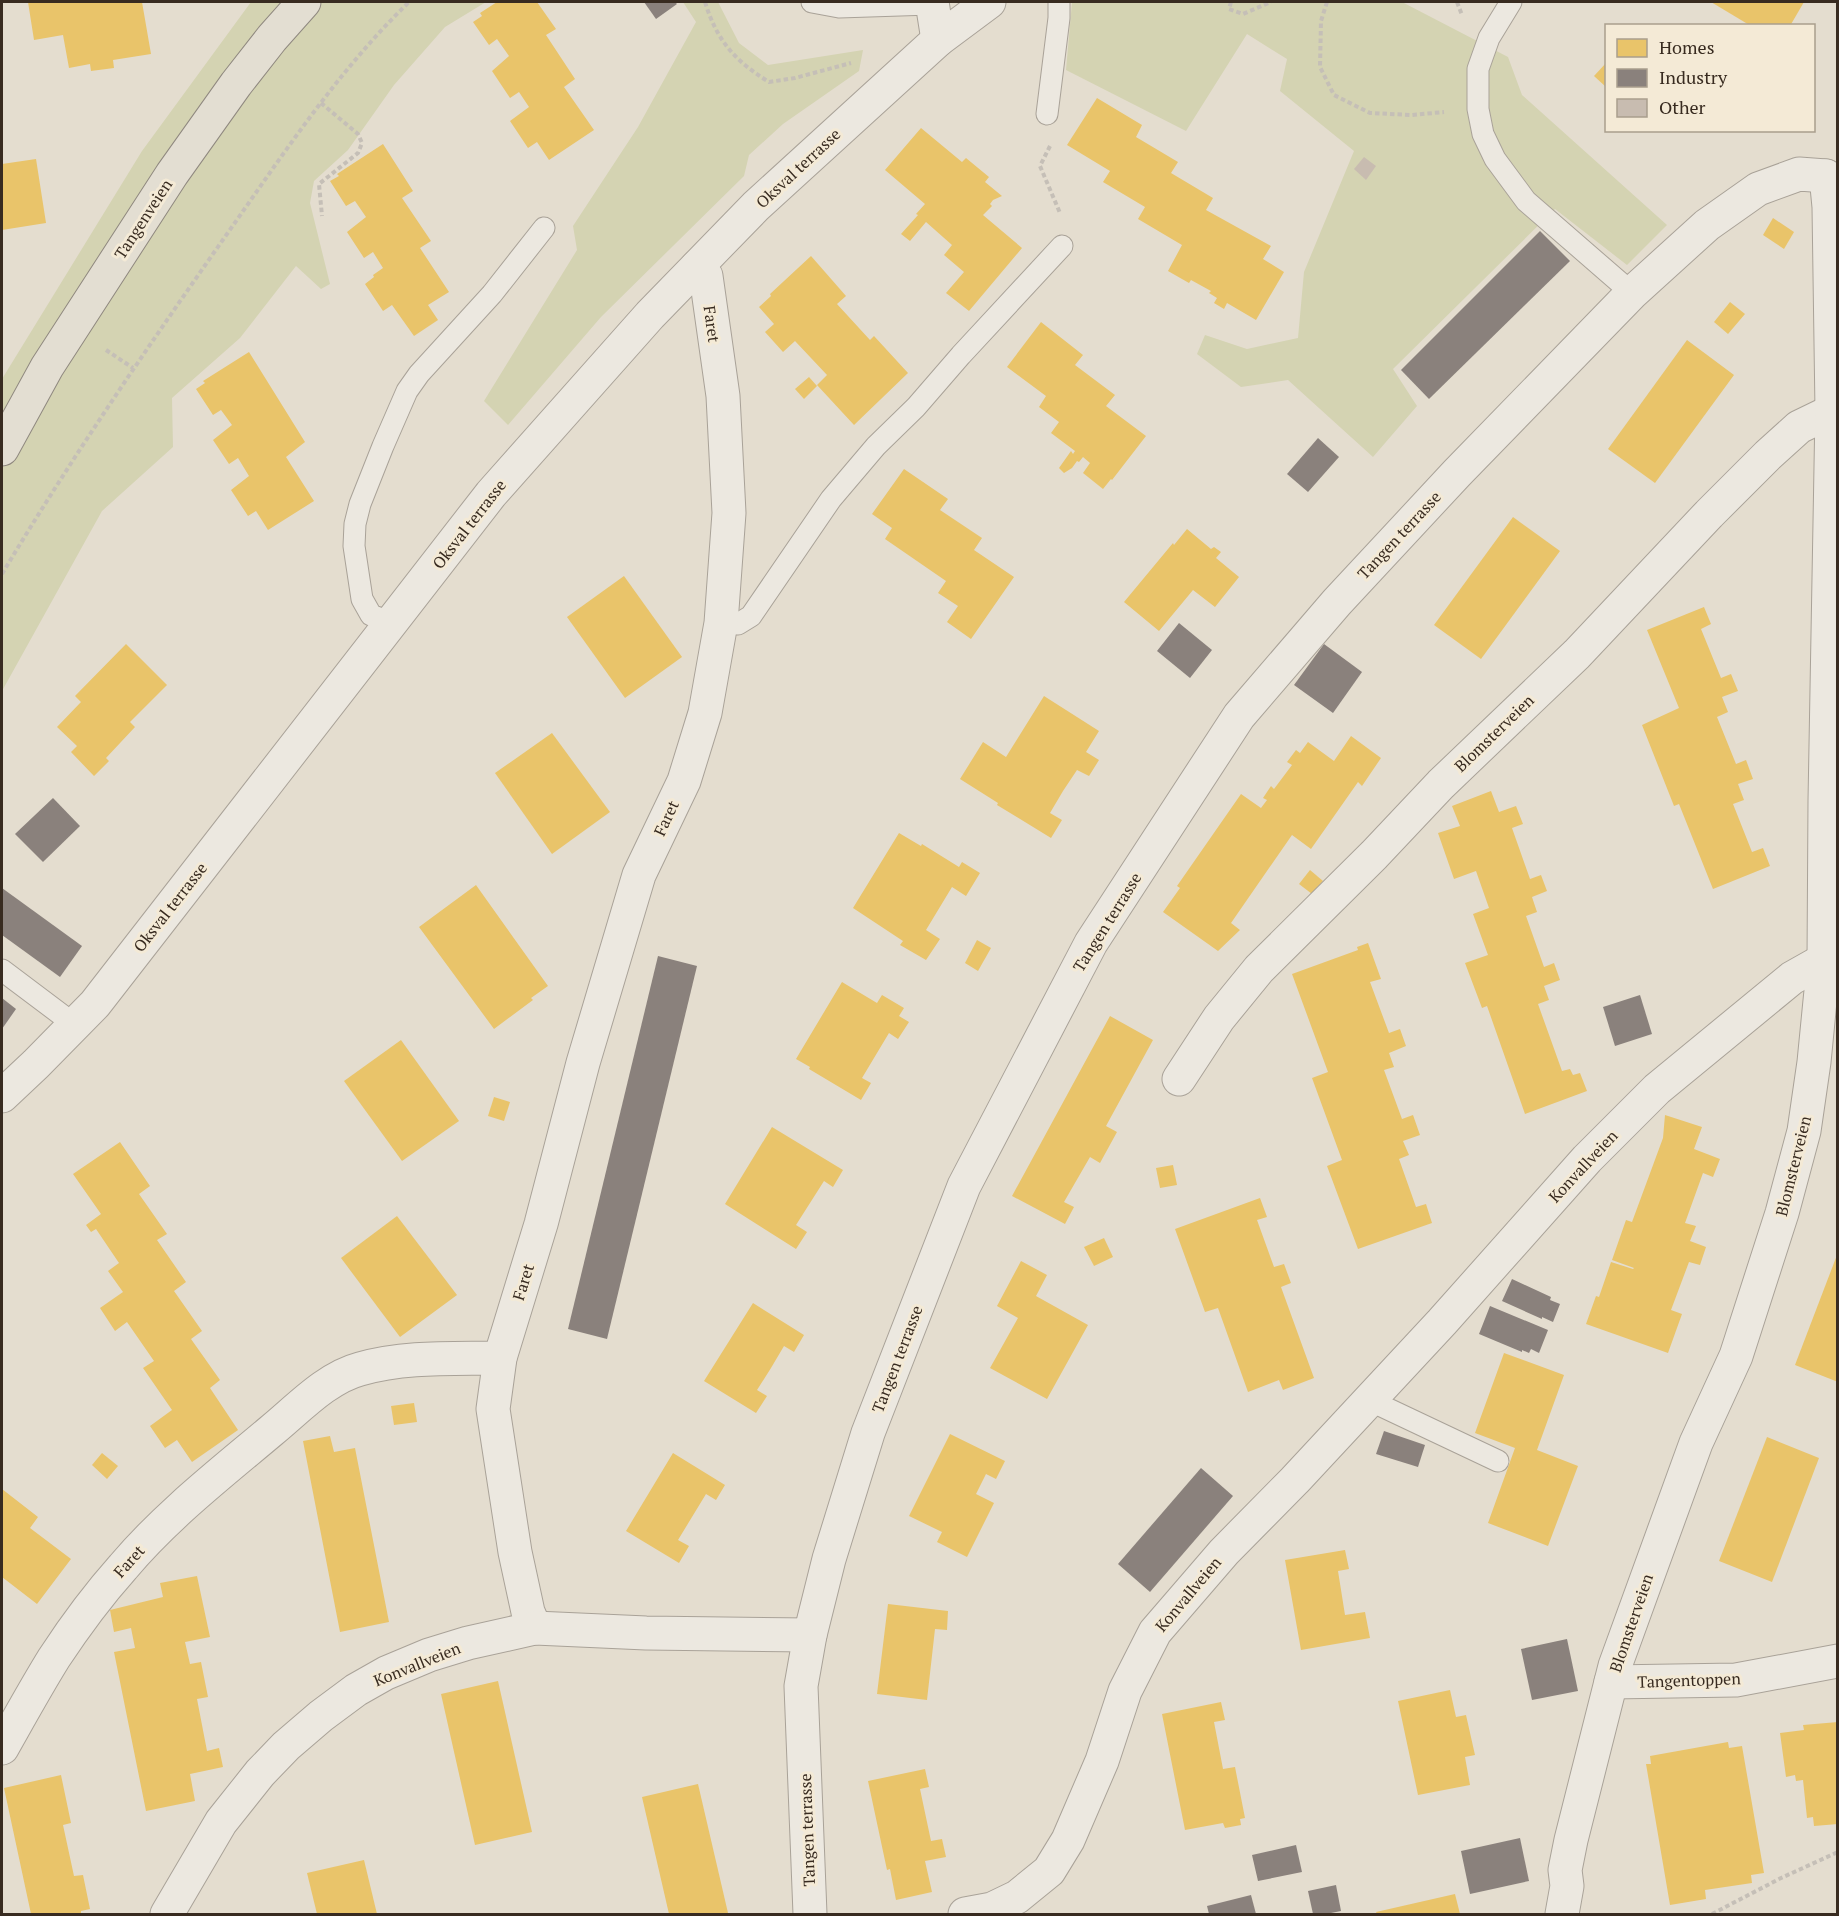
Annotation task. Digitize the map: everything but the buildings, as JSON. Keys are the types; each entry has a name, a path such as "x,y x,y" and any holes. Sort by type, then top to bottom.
{"main road":[{"name":"Tangenveien","path":"2,449 47,367 172,174 236,84 304,2"}],"street":[{"name":"Oksval terrasse","path":"2,1095 95,1004 490,494 650,315 756,206 938,40 989,2"},
{"path":"931,3 938,40"},
{"name":"Tangen terrasse","path":"810,1914 801,1686 810,1635 829,1558 868,1432 964,1186 1090,943 1239,716 1336,602 1457,473 1632,292 1707,225 1758,189 1799,174 1832,170"},
{"name":"Blomsterveien","path":"1581,1914 1565,1900 1566,1870 1570,1840 1611,1682 1631,1619 1696,1443 1736,1356 1782,1213 1804,1131 1814,1062 1824,960 1832,411 1828,207 1832,170"},
{"name":"Faret","path":"535,1628 528,1612 515,1552 493,1409 500,1358 541,1224 583,1063 639,875 684,781 705,712 722,623 729,513 723,396 705,276 697,267"},
{"name":"Blomsterveien","path":"1179,1079 1219,1018 1259,969 1442,784 1577,654 1708,514 1768,455 1799,427 1832,411"},
{"name":"Konvallveien","path":"965,1914 992,1909 1017,1897 1049,1871 1068,1840 1102,1761 1125,1691 1155,1632 1224,1552 1295,1480 1442,1322 1587,1159 1657,1089 1792,978 1824,960"},
{"name":"Faret","path":"2,1749 55,1657 95,1601 124,1566 156,1531 322,1389 358,1369 398,1361 500,1358"},
{"name":"Konvallveien","path":"167,1914 221,1822 260,1773 286,1746 321,1716 356,1690 386,1673 429,1655 468,1643 535,1628 646,1634 810,1635"},
{"name":"Tangentoppen","path":"1611,1682 1736,1680 1838,1661"}],"lane":[{"path":"812,2 839,7 931,3"},
{"path":"1047,114 1059,2"},
{"path":"1511,2 1489,38 1478,69 1478,109 1484,134 1495,159 1526,201 1632,292"},
{"path":"392,623 371,615 362,599 354,546 355,524 360,504 382,446 408,391 419,374 492,294 544,228"},
{"path":"722,623 738,624 751,616 839,490 876,446 916,407 1062,246"},
{"path":"2,970 75,1025"},
{"path":"1369,1400 1498,1461"}],"path":[{"path":"2,574 52,491 133,368 321,103 348,67 409,2"},
{"path":"705,2 711,22 722,42 735,57 769,82 795,78 859,61 890,59 904,71"},
{"path":"1231,2 1230,9 1243,14 1272,2"},
{"path":"1327,2 1321,21 1320,67 1334,95 1370,113 1412,115 1478,109"},
{"path":"321,103 358,134 362,143 358,153 319,184 322,216"},
{"path":"1051,144 1040,166 1059,209"},
{"path":"99,345 133,368"},
{"path":"1712,1914 1781,1878 1838,1852"}],"green space":[{"path":"251,2 486,2 445,27 394,85 348,150 314,181 310,203 330,284 321,289 296,266 240,338 172,398 173,447 102,511 2,691 2,379 142,151"},
{"path":"683,2 718,2 739,43 768,65 863,50 859,71 783,124 749,155 744,176 601,317 508,425 484,401 577,250 573,226 638,127 696,22"},
{"path":"1072,2 1402,2 1508,57 1522,95 1667,225 1627,265 1555,209 1393,369 1417,406 1373,457 1288,380 1241,387 1197,354 1205,335 1247,349 1298,338 1304,272 1354,151 1280,91 1287,59 1247,34 1186,131 1066,70"}]}
